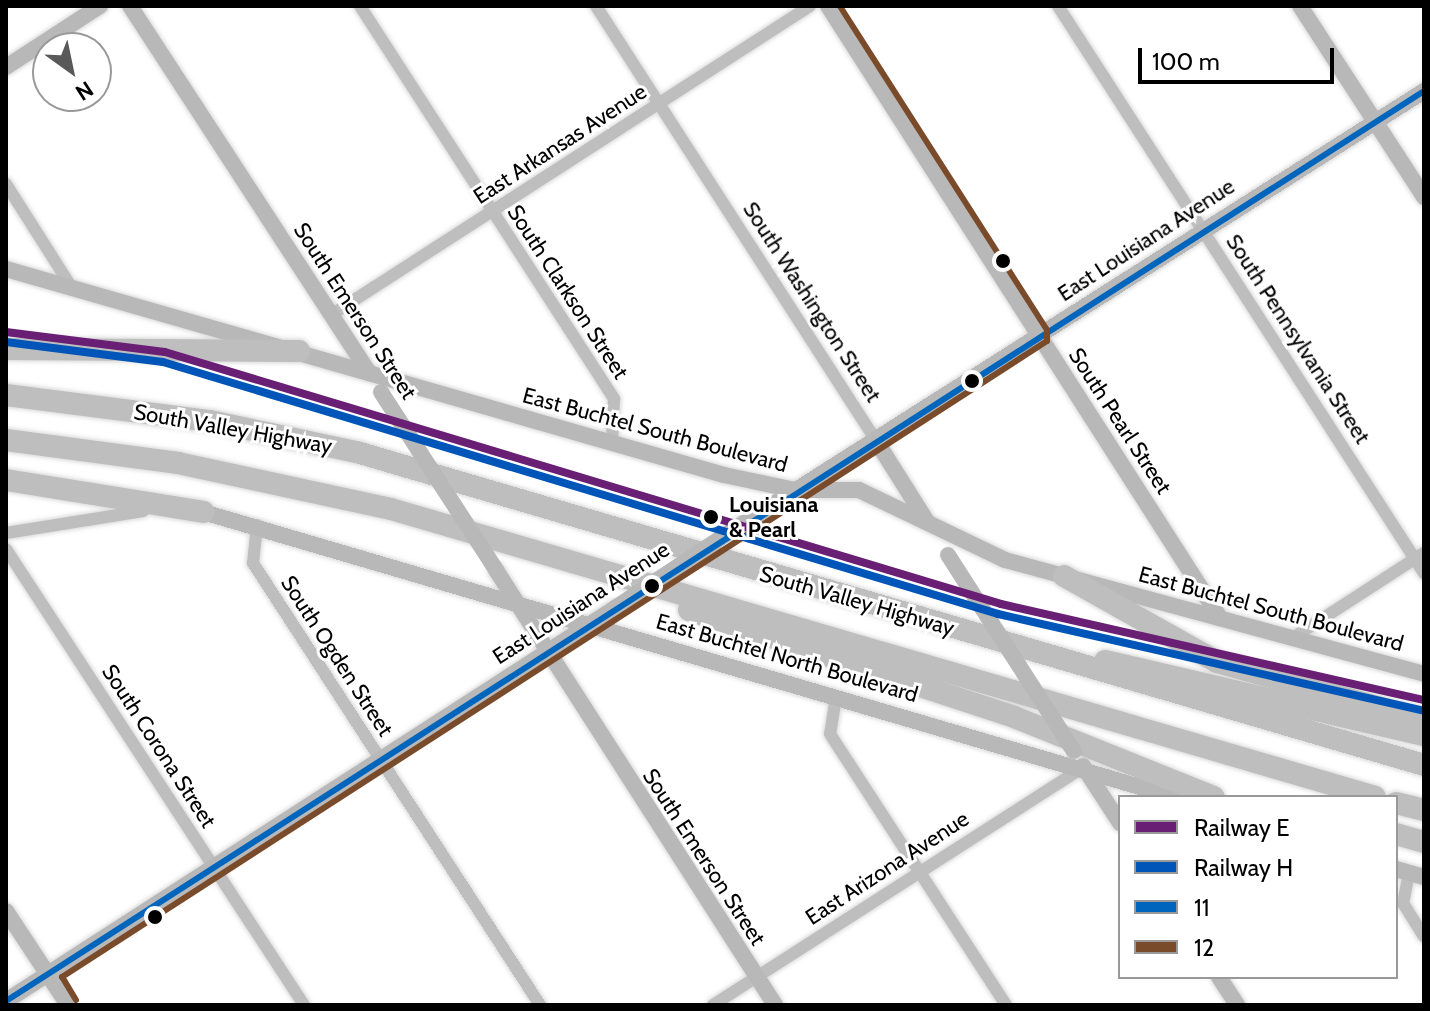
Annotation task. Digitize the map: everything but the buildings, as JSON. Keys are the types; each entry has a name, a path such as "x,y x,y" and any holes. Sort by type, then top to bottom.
{"highway":[{"path":"10,349 299,351"},
{"name":"South Valley Highway","path":"13,395 360,453 1424,765"},
{"name":"South Valley Highway","path":"6,440 284,482 561,559 1368,795"},
{"path":"6,480 203,512"},
{"path":"561,559 755,636 1014,717 1209,795"},
{"path":"1064,576 1228,666 1424,720"},
{"path":"913,617 1424,735"},
{"path":"1398,804 1424,810"},
{"path":"1398,835 1424,842"},
{"path":"1398,852 1413,869"}],"main road":[{"path":"6,67 100,6"},
{"name":"South Emerson Street","path":"130,6 775,1005"},
{"name":"South Pearl Street","path":"828,6 1220,618"},
{"path":"1300,6 1424,197"},
{"name":"East Louisiana Avenue","path":"6,1001 795,490 1424,91"},
{"name":"East Buchtel South Boulevard","path":"6,269 612,443 795,490 859,490 932,530 1064,576 1424,674"},
{"name":"South Washington Street","path":"875,439 1118,820"},
{"name":"East Buchtel North Boulevard","path":"203,512 257,525 1176,795"},
{"path":"6,911 68,1005"},
{"path":"1220,979 1237,1005"}],"street":[{"name":"South Clarkson Street","path":"360,6 614,399 619,417 612,443"},
{"name":"South Washington Street","path":"596,6 875,439"},
{"name":"East Arkansas Avenue","path":"331,315 810,6"},
{"name":"South Pennsylvania Street","path":"1058,6 1419,556 1424,573"},
{"path":"6,184 70,285"},
{"path":"6,533 102,513 203,512"},
{"name":"South Ogden Street","path":"257,525 253,563 540,1005"},
{"name":"South Corona Street","path":"6,549 304,1005"},
{"path":"1294,637 1419,556"},
{"path":"836,697 830,734 1006,1005"},
{"name":"East Arizona Avenue","path":"713,1005 1084,767"},
{"path":"1413,869 1403,903 1424,936"}],"rail line":[{"name":"E","path":"6,332 165,352 1001,604 1424,700"},
{"name":"H","path":"6,342 163,362 998,614 1422,710"}],"transit line":[{"name":"12","path":"76,1000 62,977 1047,341 1047,330 840,6"},
{"name":"11","path":"6,1001 1424,91"}],"place":[{"name":"Louisiana & Pearl","path":"711,517"}]}
